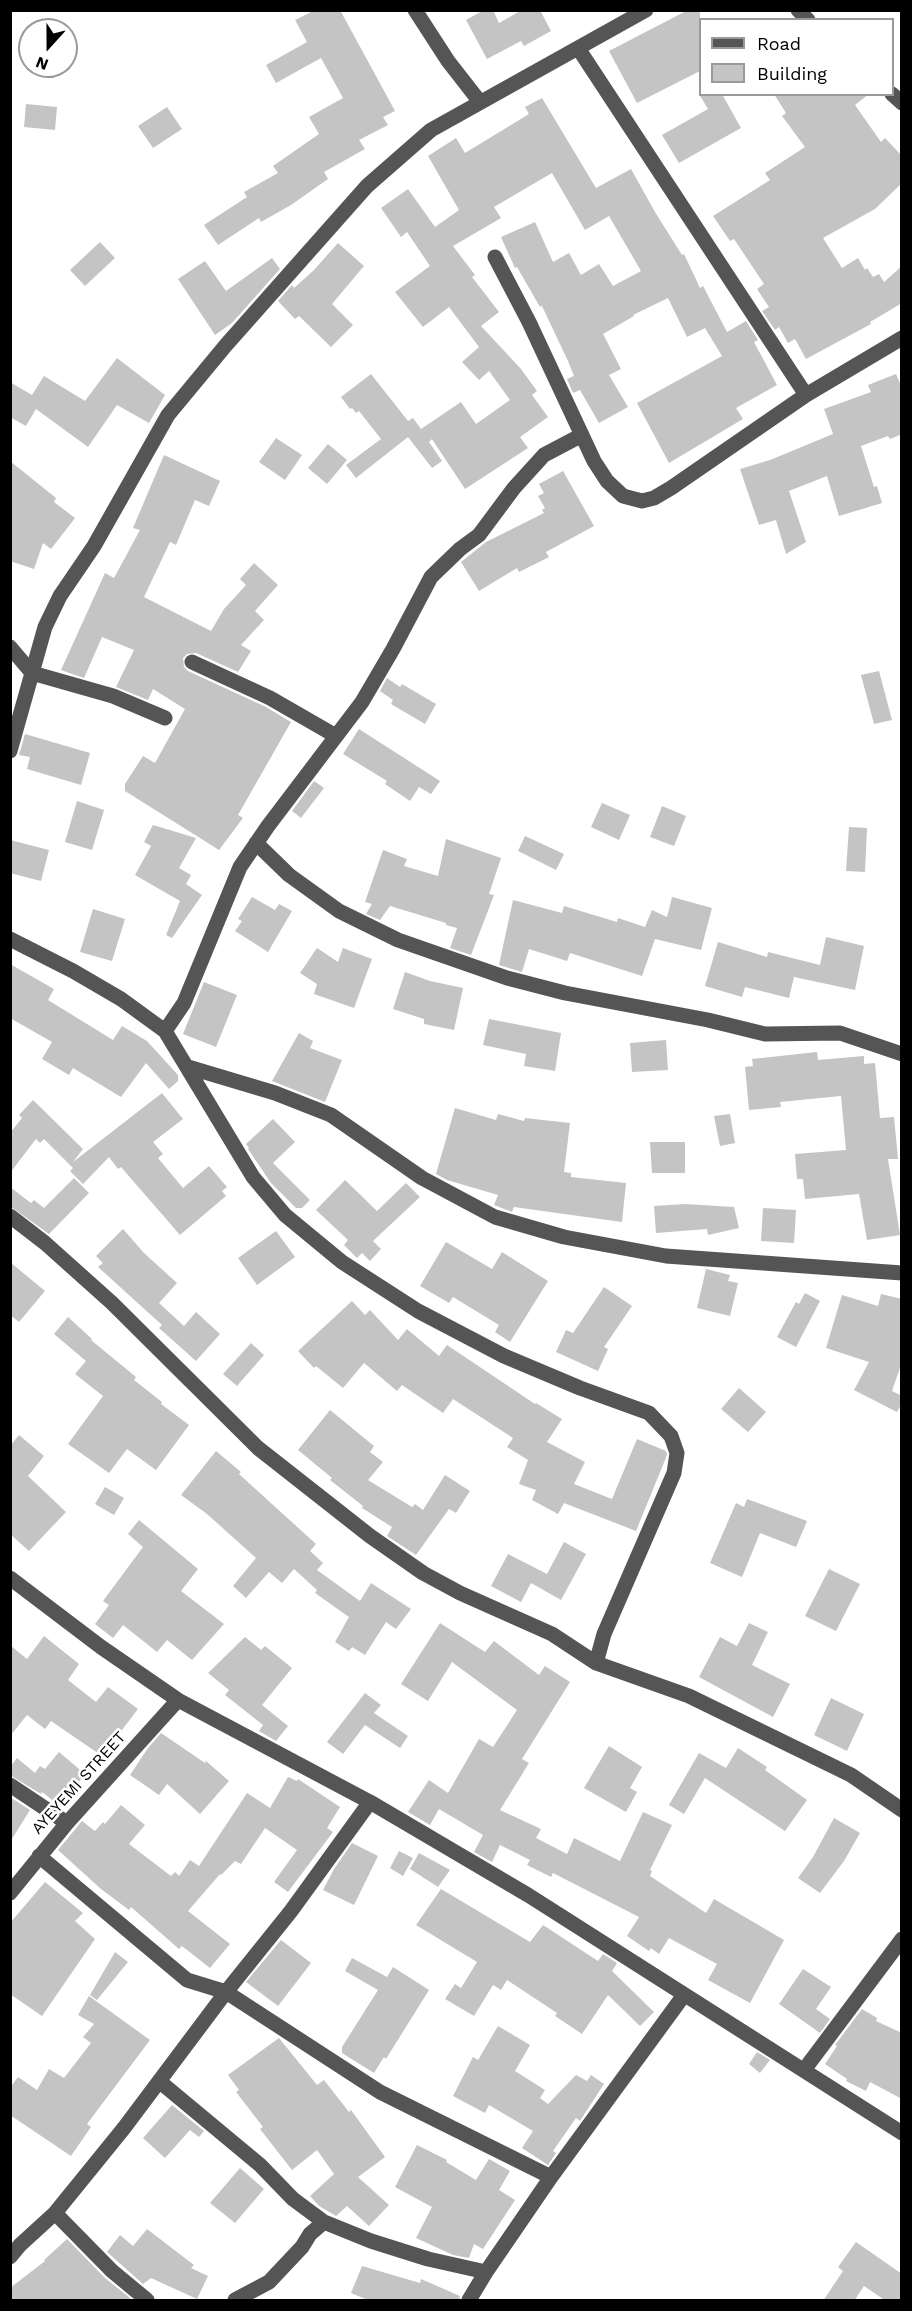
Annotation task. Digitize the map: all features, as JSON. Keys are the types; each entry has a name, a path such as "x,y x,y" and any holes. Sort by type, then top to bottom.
{"street":[{"path":"415,10 448,61 480,102"},
{"path":"10,751 45,627 60,596 94,546 168,415 288,273 368,186 431,130 646,10"},
{"path":"578,48 806,395"},
{"path":"495,258 530,322 594,461 607,481 623,496 642,501 654,498 671,488 806,395 902,338"},
{"path":"165,1031 184,1003 240,867 362,702 431,577 460,549 479,535 514,488 544,454 582,435"},
{"path":"10,648 32,673 113,696 165,718"},
{"path":"192,662 270,698 336,736"},
{"path":"256,843 289,875 339,911 398,940 507,978 565,993 708,1020 765,1034 840,1033 902,1054"},
{"path":"10,939 73,971 121,999 165,1031 253,1177 285,1215 342,1262 418,1311 504,1356 580,1388 649,1413 671,1436 677,1453 674,1473 604,1634 596,1664"},
{"path":"188,1067 275,1093 331,1115 422,1178 495,1217 564,1237 666,1256 902,1273"},
{"path":"10,1216 45,1243 112,1303 258,1448 370,1536 423,1573 460,1593 552,1634 596,1664 689,1696 850,1775 902,1810"},
{"path":"10,1578 101,1647 178,1700 370,1802 528,1895 902,2133"},
{"name":"AYEYEMI STREET","path":"10,1893 67,1823 178,1700"},
{"path":"10,1785 67,1823"},
{"path":"10,2257 56,2213 291,1911 370,1802"},
{"path":"39,1856 187,1980 226,1992 380,2092 551,2177"},
{"path":"804,2070 902,1939"},
{"path":"469,2301 486,2272 551,2177 684,1995"},
{"path":"159,2081 260,2165 293,2199 324,2222 371,2241 486,2272"},
{"path":"56,2213 112,2271 147,2301"},
{"path":"235,2301 269,2282 302,2247 310,2234 324,2222"}],"building":[{"path":"315,10 340,10 395,111 383,117 388,125 359,140 365,149 324,172 328,179 291,205 261,222 259,218 218,245 204,225 247,197 244,192 278,173 273,166 319,134 309,117 343,98 321,58 276,83 266,65 307,42 295,20"},
{"path":"484,10 493,10 499,23 522,10 540,10 551,31 524,46 521,41 487,59 466,20"},
{"path":"688,10 700,10 699,72 637,103 609,51"},
{"path":"700,96 723,96 741,128 679,163 662,135 708,109"},
{"path":"775,96 866,96 855,105 881,142 885,138 902,156 902,183 875,209 823,238 842,268 858,258 865,270 867,268 873,277 879,274 884,282 902,266 902,303 870,322 871,324 806,359 795,339 788,343 779,327 775,330 762,311 769,307 757,289 764,284 734,239 730,241 713,216 770,180 765,173 805,147 782,116 786,113"},
{"path":"542,98 596,188 631,169 655,212 682,255 684,254 700,288 703,286 727,332 746,321 758,340 754,342 777,385 736,408 743,419 669,463 637,403 722,356 705,328 687,337 668,298 633,315 603,334 621,369 609,375 628,407 599,423 580,390 573,393 567,379 574,376 568,361 542,306 540,307 517,267 515,268 501,237 535,222 553,262 569,253 581,275 599,264 613,286 641,271 609,216 585,230 552,173 494,207 501,218 453,246 475,275 472,277 499,312 481,326 521,369 537,391 532,395 548,417 520,437 528,448 465,489 432,439 429,442 442,461 432,468 408,437 356,478 346,465 381,439 359,411 356,413 352,408 350,409 341,397 371,374 408,421 413,418 421,429 461,402 476,424 510,400 489,371 479,380 462,362 479,347 449,307 423,327 395,292 430,266 407,232 401,237 381,208 408,189 435,227 459,210 428,156 456,138 465,153 529,114 525,107"},
{"path":"26,104 57,107 55,130 24,127"},
{"path":"167,107 182,129 153,148 138,126"},
{"path":"100,242 115,258 85,286 70,270"},
{"path":"338,243 364,266 332,304 353,325 331,347 299,316 295,319 278,301 292,285 294,288 314,270"},
{"path":"272,258 280,269 232,323 215,335 178,279 205,261 226,291"},
{"path":"117,358 165,395 149,423 117,405 88,447 36,409 26,426 10,417 10,382 32,395 44,376 85,401"},
{"path":"896,374 902,388 902,434 890,439 888,436 861,446 874,487 877,486 882,503 839,516 827,476 789,491 806,542 786,554 776,520 759,525 740,469 770,460 833,434 824,409 871,392 868,385"},
{"path":"276,438 302,455 285,480 259,462"},
{"path":"328,444 347,460 327,484 308,468"},
{"path":"164,455 220,481 209,506 195,500 176,545 170,542 144,597 211,631 224,609 246,585 240,579 254,563 278,585 255,611 264,620 241,645 251,651 238,672 196,653 187,654 183,658 184,667 188,671 266,707 291,722 238,815 243,818 219,850 125,791 125,784 143,756 155,763 185,709 153,689 148,700 116,687 134,650 102,637 84,678 61,670 105,573 114,578 140,530 133,528"},
{"path":"10,461 56,498 54,502 75,518 51,549 43,543 34,569 10,561"},
{"path":"563,471 594,526 546,552 549,557 519,572 517,568 479,591 461,562 486,542 544,513 542,510 545,508 538,496 544,493 539,484"},
{"path":"879,671 892,720 874,724 861,675"},
{"path":"387,678 400,687 402,684 436,704 425,724 391,704 393,700 380,691"},
{"path":"359,729 440,781 431,794 419,787 410,801 385,784 387,781 343,754"},
{"path":"25,734 90,753 81,785 27,769 30,757 19,755"},
{"path":"314,781 324,788 301,818 292,811"},
{"path":"77,801 104,810 92,850 65,842"},
{"path":"602,803 630,815 619,840 591,827"},
{"path":"662,806 686,816 674,846 650,837"},
{"path":"153,825 196,838 179,868 191,875 186,884 202,895 172,938 166,935 180,901 135,875 151,846 144,842"},
{"path":"849,827 867,828 865,872 846,871"},
{"path":"525,836 564,854 556,870 518,851"},
{"path":"446,839 501,858 489,894 494,895 471,955 450,948 457,928 446,925 446,923 390,906 380,920 366,914 372,904 365,902 383,850 407,859 404,866 438,876"},
{"path":"10,840 49,850 41,881 10,873"},
{"path":"252,897 275,910 279,904 292,911 268,952 235,931 242,921 238,919"},
{"path":"672,897 712,908 701,950 655,939 642,976 570,953 567,961 529,949 522,972 499,965 513,900 562,913 564,906 617,922 618,918 645,927 652,910 667,917"},
{"path":"93,909 125,919 112,961 80,952"},
{"path":"826,937 864,946 855,990 794,977 789,998 745,987 742,997 705,986 718,942 767,957 768,952 820,965"},
{"path":"317,948 338,962 343,948 372,959 354,1008 314,994 317,984 300,973"},
{"path":"10,964 54,989 48,1000 113,1040 122,1026 147,1041 178,1075 178,1081 169,1089 146,1063 121,1097 73,1068 69,1075 42,1059 52,1042 10,1018"},
{"path":"405,972 430,981 463,988 454,1030 424,1024 424,1019 393,1009"},
{"path":"204,982 237,995 216,1047 183,1034"},
{"path":"489,1019 561,1033 555,1071 524,1066 526,1054 483,1045"},
{"path":"299,1033 313,1041 310,1048 342,1060 325,1102 272,1081"},
{"path":"666,1040 668,1070 632,1072 630,1043"},
{"path":"817,1052 818,1060 864,1056 864,1064 875,1063 880,1118 894,1117 898,1159 888,1159 900,1235 867,1240 859,1194 805,1199 803,1179 797,1179 795,1154 846,1150 841,1096 780,1102 781,1107 749,1110 745,1067 753,1066 752,1059"},
{"path":"162,1093 183,1119 153,1142 163,1154 158,1158 183,1188 209,1166 227,1187 222,1191 226,1196 180,1235 121,1167 118,1169 109,1157 83,1184 70,1171 73,1168 44,1139 40,1143 36,1139 10,1173 10,1133 22,1118 19,1115 33,1100 83,1149 73,1162"},
{"path":"455,1108 496,1120 498,1114 524,1121 525,1118 570,1123 564,1172 571,1173 571,1177 626,1183 622,1222 514,1207 512,1212 494,1205 498,1195 447,1180 436,1174"},
{"path":"730,1114 735,1143 720,1146 714,1116"},
{"path":"273,1119 295,1142 273,1163 310,1200 302,1208 296,1208 271,1183 246,1144"},
{"path":"650,1142 685,1142 685,1173 652,1173"},
{"path":"74,1178 89,1193 49,1234 10,1206 10,1187 31,1203 34,1200 44,1208"},
{"path":"345,1180 377,1211 406,1183 420,1197 373,1241 381,1249 370,1261 362,1253 357,1258 344,1245 348,1240 316,1210"},
{"path":"685,1204 734,1207 739,1228 708,1235 707,1229 656,1233 654,1206"},
{"path":"763,1208 796,1210 794,1243 761,1241"},
{"path":"123,1229 144,1253 177,1283 159,1303 184,1326 196,1312 220,1334 196,1361 159,1328 162,1325 98,1267 103,1263 96,1256"},
{"path":"276,1231 295,1257 257,1285 238,1258"},
{"path":"446,1242 492,1269 502,1252 548,1281 510,1342 495,1332 499,1325 453,1297 449,1303 420,1286"},
{"path":"10,1262 45,1291 19,1322 10,1315"},
{"path":"706,1269 730,1275 728,1281 738,1283 730,1316 697,1308"},
{"path":"604,1287 632,1306 604,1347 608,1349 598,1371 556,1352 566,1330 573,1333"},
{"path":"805,1293 820,1301 796,1347 777,1337 796,1302 799,1304"},
{"path":"881,1294 902,1299 902,1362 892,1391 902,1396 902,1403 897,1412 854,1390 869,1362 826,1348 842,1295 878,1306"},
{"path":"352,1301 365,1315 370,1310 398,1340 407,1329 439,1356 447,1345 535,1404 562,1419 547,1442 585,1462 574,1484 612,1499 637,1439 666,1451 667,1455 636,1531 564,1503 558,1514 532,1500 536,1490 519,1484 528,1460 507,1447 513,1438 453,1399 443,1413 402,1385 397,1391 364,1363 343,1388 316,1366 314,1368 298,1351"},
{"path":"68,1317 91,1340 136,1377 134,1380 189,1425 156,1470 127,1449 109,1473 68,1444 103,1396 75,1374 86,1361 54,1334"},
{"path":"251,1343 264,1355 237,1386 223,1374"},
{"path":"739,1388 766,1412 748,1432 721,1409"},
{"path":"330,1410 374,1446 370,1452 383,1462 368,1480 412,1507 415,1504 423,1510 445,1475 470,1491 456,1513 449,1509 416,1555 387,1536 392,1527 362,1508 363,1506 330,1480 332,1478 298,1450"},
{"path":"19,1435 44,1456 28,1476 66,1512 29,1551 10,1534 10,1446"},
{"path":"216,1451 316,1544 310,1551 323,1563 317,1570 360,1601 371,1583 411,1609 396,1629 386,1622 365,1655 352,1647 349,1651 335,1642 349,1617 315,1593 317,1590 294,1569 282,1583 269,1572 246,1598 233,1586 256,1558 207,1514 181,1495"},
{"path":"105,1487 124,1498 114,1515 95,1504"},
{"path":"747,1499 807,1521 796,1547 760,1533 742,1577 710,1563 736,1503 744,1507"},
{"path":"139,1520 198,1569 181,1591 224,1624 192,1660 167,1640 157,1652 123,1625 113,1638 95,1624 109,1605 103,1601 143,1547 128,1534"},
{"path":"564,1542 586,1554 561,1600 531,1583 521,1602 491,1586 508,1554 547,1574"},
{"path":"829,1569 860,1584 836,1631 805,1616"},
{"path":"440,1623 485,1652 494,1641 539,1675 545,1666 570,1682 522,1759 529,1763 500,1810 541,1829 536,1838 567,1854 574,1838 620,1861 643,1812 672,1825 650,1870 652,1871 650,1876 706,1913 714,1899 784,1940 750,2003 708,1980 717,1964 669,1938 659,1954 651,1948 649,1951 627,1936 639,1917 553,1873 551,1877 527,1865 530,1860 500,1845 492,1862 474,1852 483,1835 439,1809 430,1825 408,1812 429,1780 448,1793 479,1739 493,1747 517,1710 452,1662 428,1701 401,1684"},
{"path":"749,1623 768,1632 752,1665 790,1684 773,1717 699,1677 720,1637 737,1646"},
{"path":"44,1636 79,1664 68,1680 96,1702 108,1687 138,1709 102,1756 51,1721 45,1729 27,1715 10,1736 10,1645 27,1659"},
{"path":"245,1637 261,1650 265,1646 292,1668 262,1705 288,1726 276,1741 259,1731 263,1725 225,1695 229,1690 208,1673"},
{"path":"365,1693 381,1705 374,1713 408,1736 400,1748 365,1725 343,1754 327,1742"},
{"path":"831,1698 864,1714 847,1751 814,1735"},
{"path":"161,1733 205,1763 206,1761 229,1781 200,1814 167,1784 159,1795 130,1775"},
{"path":"609,1746 642,1767 630,1788 637,1792 626,1812 584,1788"},
{"path":"738,1748 767,1767 765,1770 807,1800 785,1831 705,1778 684,1814 669,1805 699,1753 726,1768"},
{"path":"59,1752 85,1774 60,1806 42,1792 41,1794 10,1775 10,1767 17,1758 35,1773 40,1766 45,1769"},
{"path":"288,1777 297,1781 298,1779 340,1807 327,1828 333,1832 288,1892 274,1882 297,1850 265,1828 241,1864 235,1861 220,1874 188,1911 230,1944 210,1968 182,1946 179,1949 131,1907 129,1910 101,1889 58,1850 82,1821 95,1831 103,1822 105,1824 121,1805 145,1825 129,1844 171,1876 175,1872 179,1876 190,1860 199,1866 247,1793 270,1808"},
{"path":"10,1797 30,1810 10,1842"},
{"path":"834,1818 860,1833 844,1861 820,1893 798,1878 813,1857"},
{"path":"352,1843 378,1856 354,1905 323,1890"},
{"path":"399,1851 413,1858 403,1876 390,1868"},
{"path":"419,1853 450,1870 438,1887 410,1869"},
{"path":"45,1882 83,1913 75,1921 95,1939 42,2016 10,1994 10,1923"},
{"path":"441,1889 530,1942 543,1925 598,1961 603,1954 617,1963 612,1971 654,2012 640,2026 608,1995 582,2034 555,2016 557,2013 507,1980 501,1990 493,1985 474,2016 445,1999 455,1984 461,1988 477,1962 416,1925"},
{"path":"281,1940 311,1963 278,2006 246,1982"},
{"path":"115,1952 128,1962 97,2000 90,1995"},
{"path":"352,1958 387,1977 393,1967 429,1990 386,2059 384,2057 374,2073 342,2053 342,2047 378,1990 345,1971"},
{"path":"803,1969 831,1987 816,2009 830,2019 820,2033 779,2004"},
{"path":"89,1996 150,2040 87,2124 91,2127 71,2156 10,2115 10,2088 18,2077 37,2090 49,2069 64,2078 91,2043 83,2037 94,2024 78,2015"},
{"path":"862,2009 877,2018 876,2021 902,2033 902,2099 870,2082 866,2091 846,2081 847,2079 825,2064 837,2046 835,2045"},
{"path":"498,2026 530,2045 515,2071 545,2090 540,2098 548,2104 576,2075 587,2081 591,2075 604,2084 580,2121 576,2118 553,2151 556,2153 548,2165 522,2148 533,2131 489,2105 485,2113 453,2096 473,2057 478,2060"},
{"path":"279,2038 317,2085 324,2080 349,2112 351,2110 385,2157 358,2177 389,2205 369,2226 347,2206 336,2216 319,2206 310,2196 334,2174 317,2150 292,2170 260,2129 263,2127 236,2092 239,2090 228,2075"},
{"path":"757,2052 770,2060 760,2073 749,2064"},
{"path":"172,2105 204,2131 199,2137 190,2130 165,2158 143,2138"},
{"path":"417,2145 447,2160 446,2162 476,2180 489,2159 510,2171 499,2190 515,2200 483,2249 474,2244 469,2258 453,2255 416,2238 432,2207 395,2187"},
{"path":"240,2168 264,2189 235,2223 210,2203"},
{"path":"147,2229 194,2265 191,2268 208,2276 197,2299 151,2278 143,2284 107,2252 120,2235 133,2246"},
{"path":"67,2239 105,2278 130,2298 128,2301 10,2301 10,2288 45,2261"},
{"path":"856,2242 902,2274 902,2301 886,2301 864,2286 854,2301 823,2301 843,2271 838,2267"},
{"path":"362,2266 420,2283 421,2279 460,2296 459,2301 370,2301 351,2293"}]}
